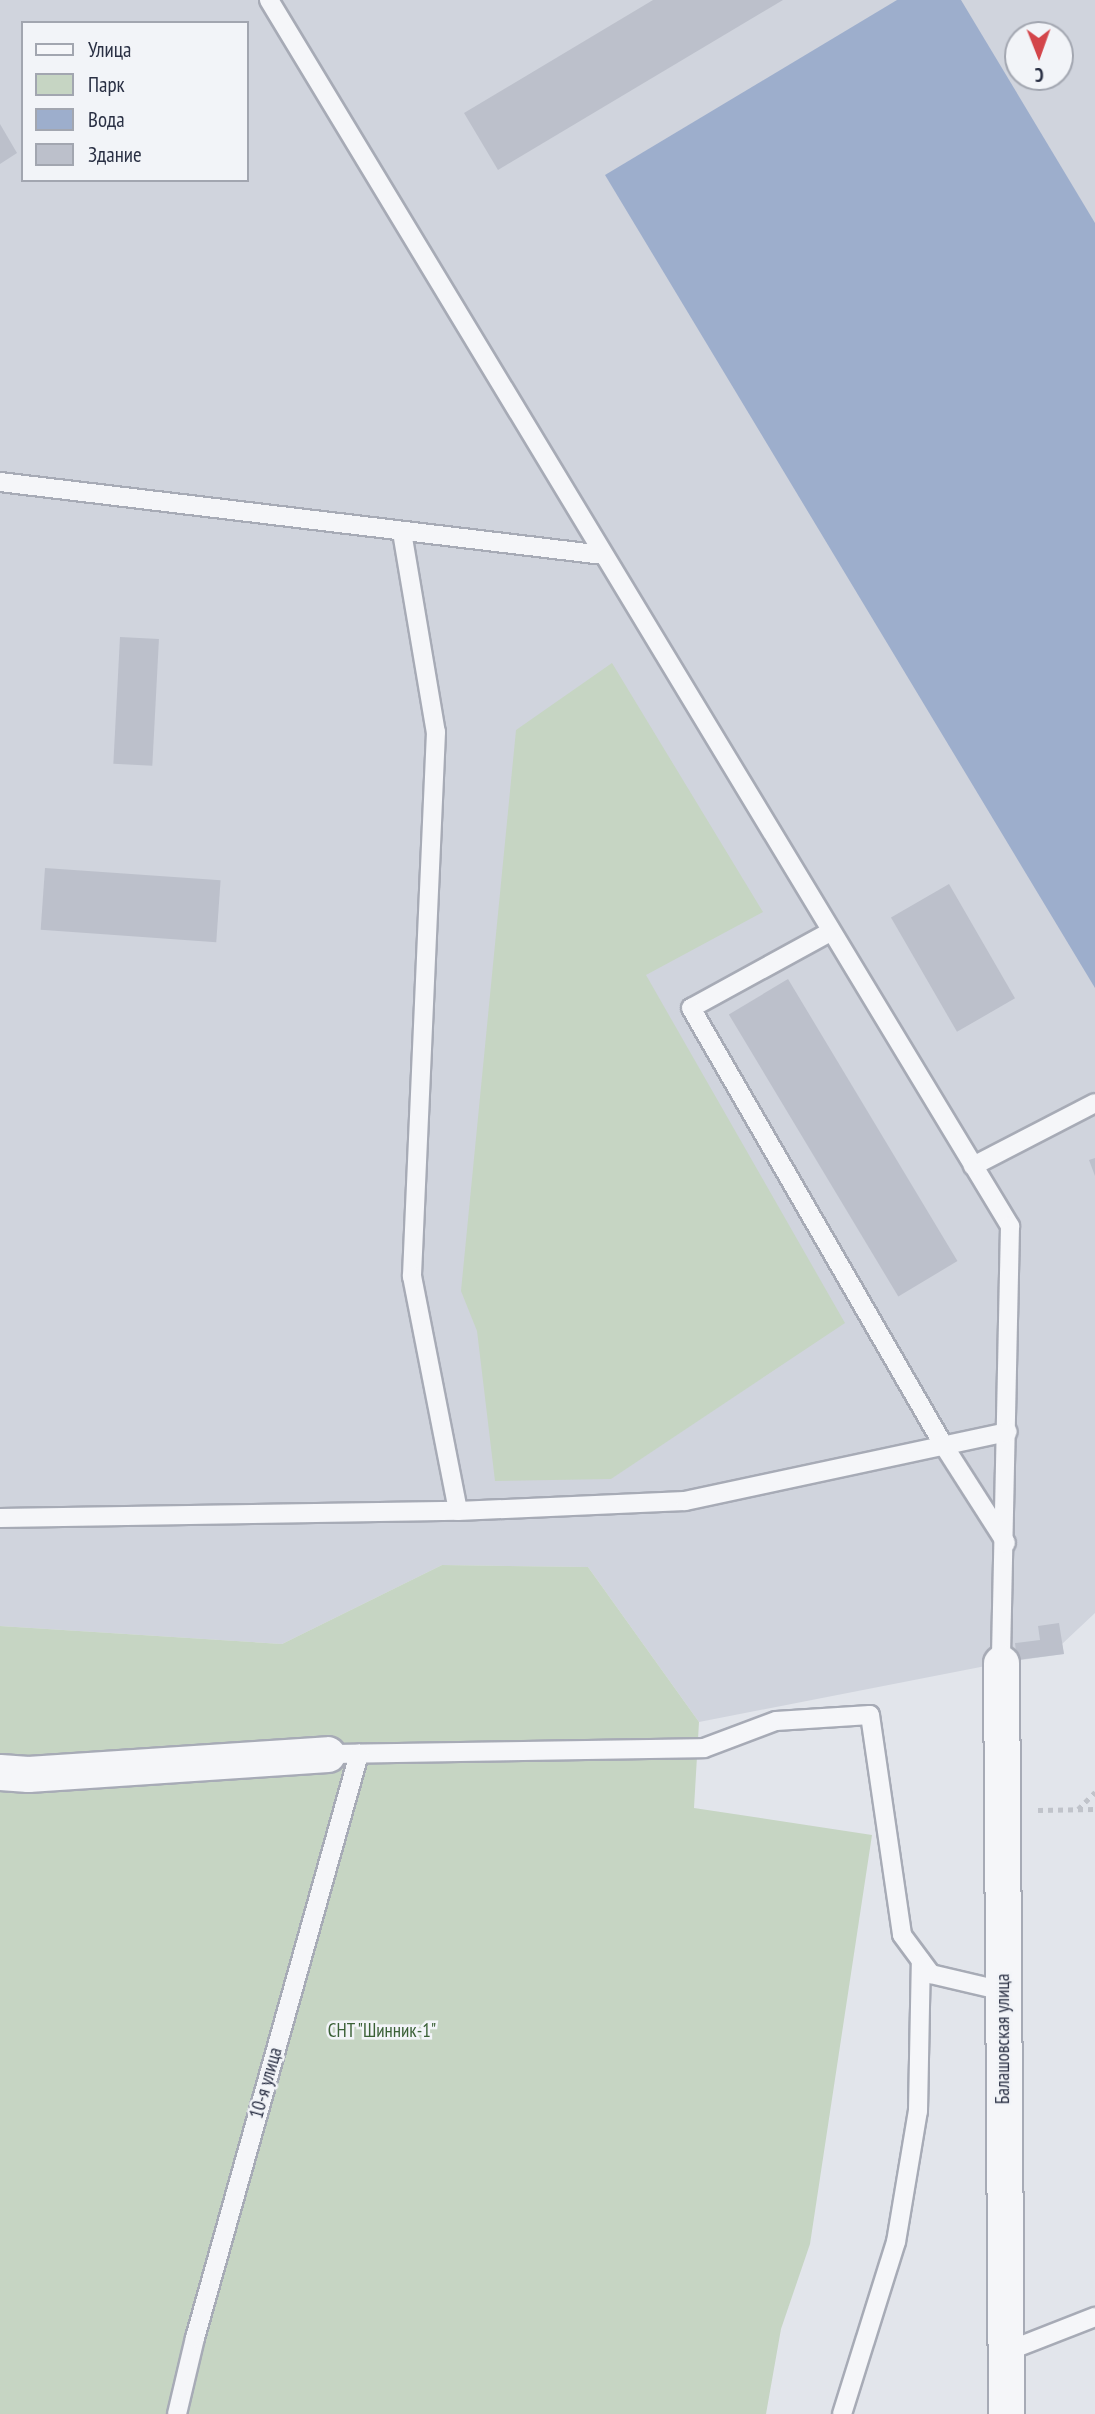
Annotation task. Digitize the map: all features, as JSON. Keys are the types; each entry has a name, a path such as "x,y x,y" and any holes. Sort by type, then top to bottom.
{"street":[{"name":"Балашовская улица","path":"1001,1663 1006,2414"},
{"path":"0,1773 29,1774 343,1754"}],"lane":[{"path":"269,0 1010,1226 1006,1543 1001,1663"},
{"path":"0,482 603,555"},
{"path":"402,532 436,732 412,1276 458,1511"},
{"path":"830,932 691,1008 944,1446 1006,1543"},
{"path":"973,1166 1095,1103"},
{"path":"0,1518 458,1511 685,1501 1008,1432"},
{"path":"343,1754 704,1748 776,1721 870,1715 902,1935 931,1974 1003,1991"},
{"name":"10-я улица","path":"177,2414 343,1754"},
{"path":"842,2414 896,2242 918,2111 921,1961"},
{"path":"1005,2352 1095,2317"}],"path":[{"path":"1078,1809 1095,1792"},
{"path":"1002,1810 1095,1809"}],"shaded area":[{"path":"0,0 1095,0 1095,1613 1062,1644 1064,1654 1001,1663 699,1722 588,1567 442,1565 282,1644 0,1626"}],"green space":[{"path":"612,663 763,912 646,975 845,1323 611,1479 495,1481 477,1331 461,1291 516,730"},
{"name":"СНТ \"Шинник-1\"","path":"442,1565 588,1567 699,1722 694,1808 872,1835 810,2244 781,2329 766,2414 0,2414 0,1626 282,1644"}],"water":[{"path":"897,0 961,0 1004,72 1004,91 1016,91 1095,223 1095,988 605,175"}],"building":[{"path":"653,0 783,0 498,170 464,113"},
{"path":"0,124 17,153 0,164"},
{"path":"120,637 159,639 152,766 113,764"},
{"path":"45,868 221,880 216,942 41,930"},
{"path":"949,884 1015,998 957,1032 891,918"},
{"path":"788,979 957,1261 898,1297 729,1015"},
{"path":"1095,1158 1095,1176 1089,1160"},
{"path":"1059,1623 1064,1654 1017,1660 1015,1643 1040,1640 1038,1626"}]}
